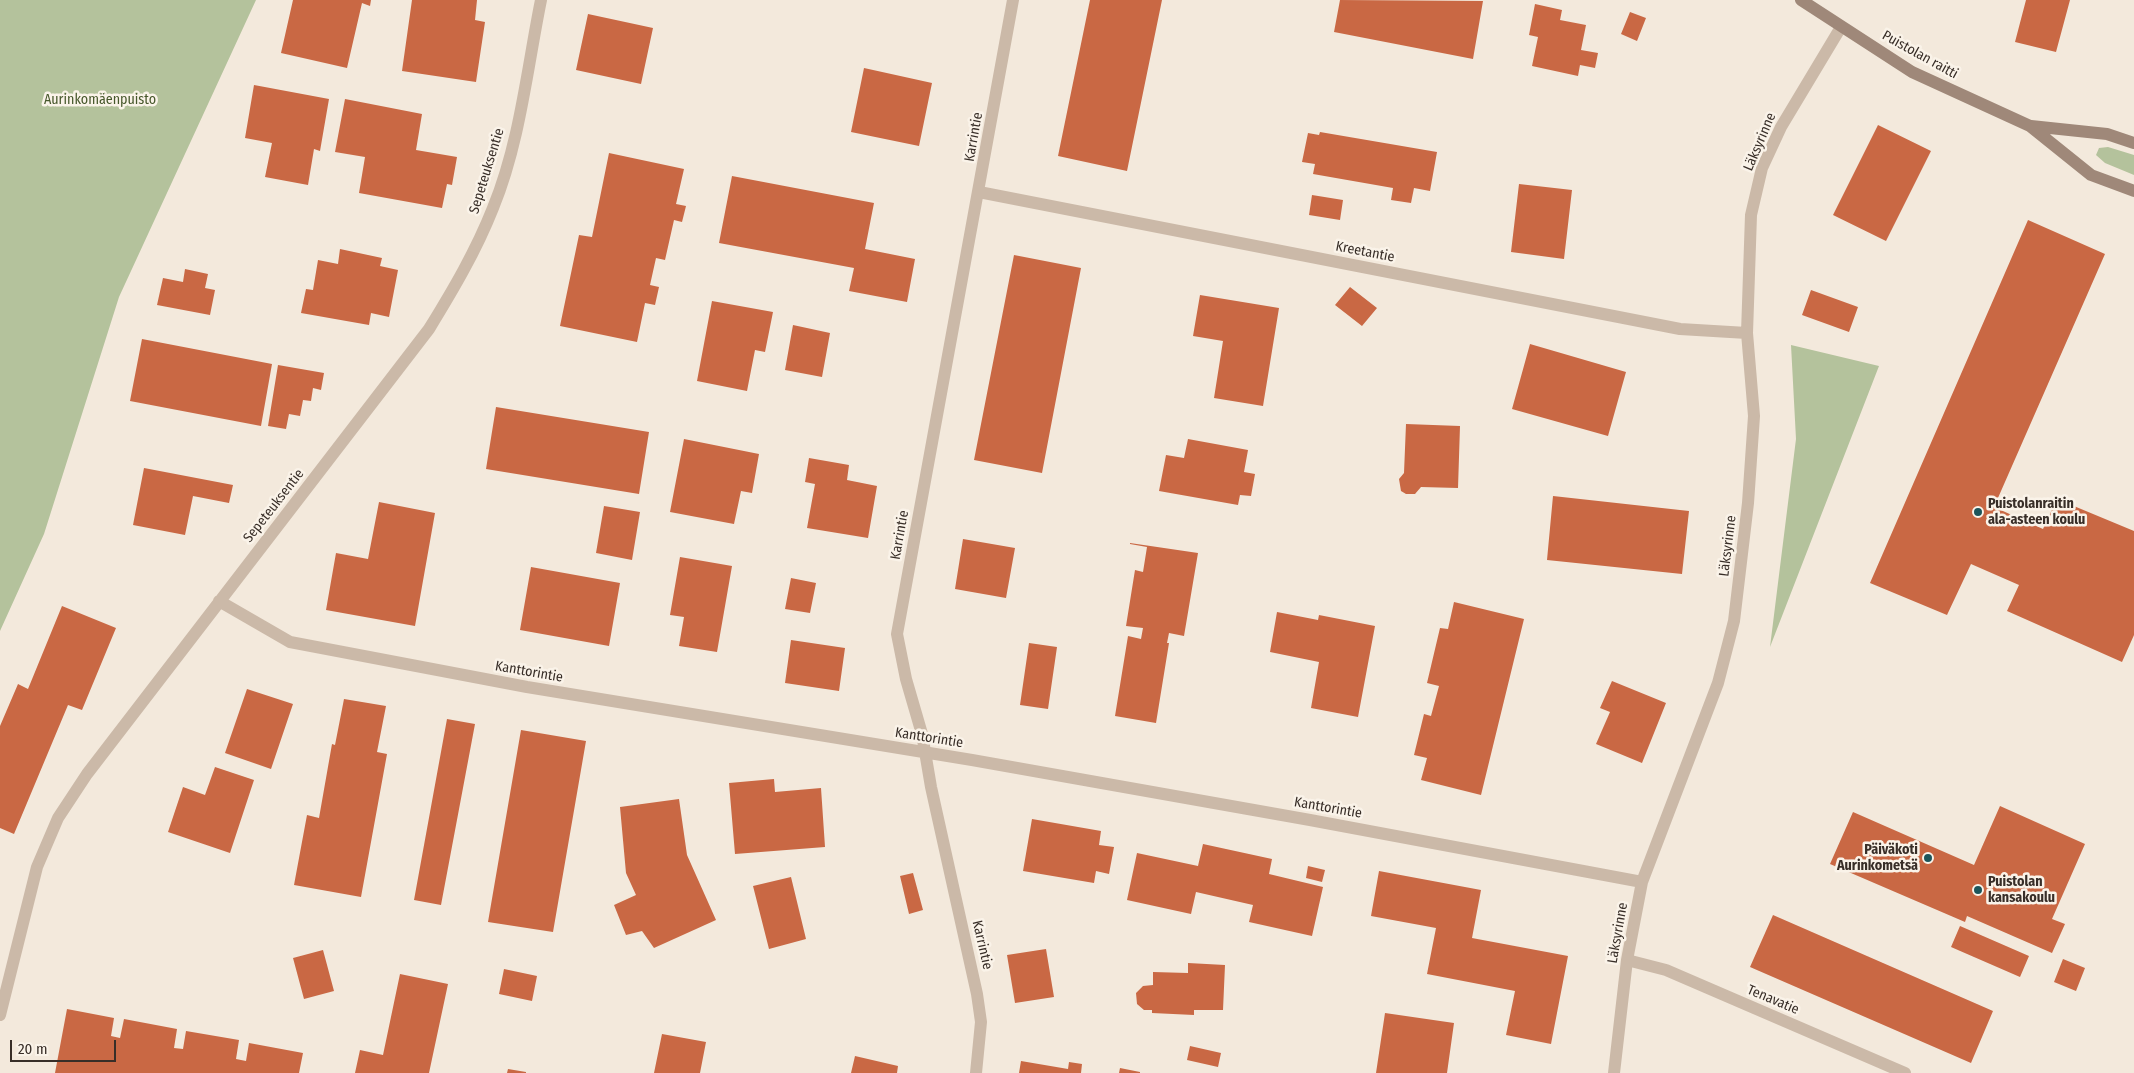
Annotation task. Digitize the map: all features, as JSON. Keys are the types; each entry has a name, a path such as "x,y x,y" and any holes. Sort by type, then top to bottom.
{"main road":[{"name":"Puistolan raitti","path":"1801,0 1912,72 2030,126 2092,175 2134,191"},
{"name":"Puistolan raitti","path":"2030,126 2107,134 2134,143"}],"street":[{"name":"Sepeteuksentie","path":"0,1016 36,867 58,818 87,774 429,329 462,275 494,207 512,149 540,0"},
{"name":"Karrintie","path":"976,1073 981,1022 977,994 922,734 906,679 897,634 1013,0"},
{"name":"Läksyrinne","path":"1614,1073 1627,960 1642,882 1718,683 1734,621 1748,503 1754,416 1747,333 1751,215 1762,168 1781,127 1841,26"},
{"name":"Kreetantie","path":"979,192 1680,329 1747,333"},
{"name":"Kanttorintie","path":"220,601 290,642 527,687 1310,820 1642,882"},
{"name":"Tenavatie","path":"1627,960 1666,970 1905,1073"}],"green space":[{"name":"Aurinkomäenpuisto","path":"0,0 256,0 119,297 44,534 0,631"},
{"path":"2108,147 2134,155 2134,175 2105,163 2096,155 2099,148"},
{"path":"1791,345 1879,366 1770,647 1796,439"}],"building":[{"path":"293,0 371,0 370,6 362,3 347,68 281,53"},
{"path":"412,0 477,0 475,20 485,22 476,82 402,71"},
{"path":"1090,0 1162,0 1127,171 1058,156"},
{"path":"1340,0 1483,1 1473,59 1334,32"},
{"path":"2026,0 2070,0 2056,52 2015,42"},
{"path":"1535,4 1562,10 1560,20 1586,25 1581,50 1598,53 1595,68 1580,65 1578,76 1532,66 1538,37 1529,35"},
{"path":"1630,12 1646,18 1637,41 1621,34"},
{"path":"588,14 653,28 641,84 576,70"},
{"path":"864,68 932,83 919,146 851,132"},
{"path":"254,85 329,99 320,151 314,149 308,185 265,177 272,143 245,138"},
{"path":"345,99 422,114 416,150 457,157 452,185 447,184 442,208 359,193 365,157 335,152"},
{"path":"1878,125 1931,151 1886,241 1833,215"},
{"path":"1320,132 1437,152 1430,191 1414,188 1411,203 1391,200 1393,188 1313,174 1315,164 1302,162 1308,133 1319,135"},
{"path":"609,153 684,169 676,204 686,206 682,222 674,220 665,260 656,258 650,285 659,287 655,305 645,303 637,342 560,326 579,235 592,237"},
{"path":"732,176 874,203 865,249 915,259 907,302 849,291 854,268 719,243"},
{"path":"1519,184 1572,190 1564,259 1511,252"},
{"path":"1312,195 1343,200 1340,220 1309,215"},
{"path":"2028,220 2105,254 1994,507 2043,529 2057,499 2134,531 2134,635 2122,662 2007,611 2019,585 1971,564 1947,615 1870,583"},
{"path":"340,249 382,258 380,266 398,270 389,317 371,313 369,325 301,313 306,289 313,290 318,260 338,264"},
{"path":"1014,255 1081,268 1042,473 974,460"},
{"path":"185,269 208,274 205,288 215,290 210,315 157,305 163,278 183,282"},
{"path":"1350,287 1377,308 1362,326 1335,305"},
{"path":"1811,290 1858,307 1849,332 1802,315"},
{"path":"1200,295 1279,308 1263,406 1214,398 1223,341 1193,336"},
{"path":"712,301 773,312 765,352 755,350 747,391 697,381"},
{"path":"793,325 830,333 822,377 785,370"},
{"path":"142,339 272,364 261,426 130,401"},
{"path":"1530,344 1626,372 1608,436 1512,409"},
{"path":"278,365 324,373 321,390 313,388 311,401 303,400 300,416 289,414 286,429 268,426"},
{"path":"496,407 649,432 639,494 486,469"},
{"path":"1406,424 1460,426 1458,488 1421,487 1415,494 1406,494 1401,491 1399,479 1404,473"},
{"path":"684,439 759,454 752,493 741,491 734,524 670,512"},
{"path":"1188,439 1248,450 1244,472 1255,474 1251,496 1240,495 1238,505 1159,491 1166,455 1184,458"},
{"path":"809,458 849,465 847,480 877,486 868,538 807,528 815,484 805,482"},
{"path":"144,468 233,485 229,503 193,496 185,535 133,525"},
{"path":"1553,496 1689,511 1682,574 1547,560"},
{"path":"379,502 435,513 415,626 326,610 336,553 368,559"},
{"path":"604,506 640,512 632,560 596,553"},
{"path":"963,539 1015,548 1006,598 955,589"},
{"path":"1130,543 1198,553 1184,636 1169,633 1156,723 1115,716 1128,636 1141,639 1143,628 1126,626 1135,570 1143,572 1147,547"},
{"path":"680,557 732,566 717,652 679,646 684,617 670,615"},
{"path":"531,567 620,583 609,646 520,630"},
{"path":"791,578 816,583 810,613 785,609"},
{"path":"1454,602 1524,619 1481,795 1421,780 1427,758 1414,755 1424,714 1431,716 1439,686 1427,683 1440,628 1448,629"},
{"path":"62,606 116,628 82,710 68,705 14,834 0,828 0,726 18,684 28,689"},
{"path":"1277,612 1318,620 1319,615 1375,626 1358,717 1311,708 1319,662 1270,652"},
{"path":"791,640 845,648 839,691 785,683"},
{"path":"1029,643 1057,647 1048,709 1020,705"},
{"path":"1612,681 1666,703 1642,763 1596,744 1610,712 1600,708"},
{"path":"247,689 293,704 271,769 225,753"},
{"path":"344,699 386,706 377,752 387,754 361,897 294,885 307,815 319,818 332,744 335,745"},
{"path":"447,719 475,724 441,905 414,900"},
{"path":"521,730 586,741 553,932 488,922"},
{"path":"215,767 254,780 230,853 168,832 183,787 205,795"},
{"path":"774,779 775,792 821,788 825,847 735,854 729,783"},
{"path":"679,799 687,855 716,920 654,948 642,931 626,935 614,905 636,895 626,873 620,807"},
{"name":"Puistolan kansakoulu","path":"2000,806 2085,844 2052,919 2065,924 2052,953 1967,916 1965,922 1830,864 1853,812 1974,865"},
{"path":"1032,819 1101,831 1099,845 1114,847 1109,874 1096,871 1094,883 1023,871"},
{"path":"1203,844 1272,859 1269,874 1323,887 1312,936 1249,922 1253,905 1196,892 1191,914 1127,900 1137,853 1198,866"},
{"path":"1308,866 1325,870 1322,882 1306,878"},
{"path":"1379,871 1481,890 1472,938 1568,956 1551,1044 1506,1035 1515,991 1427,974 1436,928 1371,916"},
{"path":"913,873 923,910 909,914 900,876"},
{"path":"791,877 806,939 769,949 753,886"},
{"path":"1773,915 1993,1011 1971,1063 1750,967"},
{"path":"1960,926 2029,956 2020,977 1951,947"},
{"path":"1046,949 1054,997 1015,1003 1007,955"},
{"path":"323,950 334,991 304,999 293,958"},
{"path":"2063,959 2085,968 2076,991 2054,982"},
{"path":"1188,963 1225,965 1223,1010 1194,1010 1194,1015 1152,1013 1152,1010 1144,1010 1137,1004 1136,993 1143,986 1153,985 1153,972 1188,973"},
{"path":"504,969 537,976 532,1001 499,994"},
{"path":"400,974 448,984 429,1073 355,1073 360,1050 383,1055"},
{"path":"67,1009 114,1018 111,1036 120,1038 124,1019 177,1029 174,1048 183,1049 186,1031 239,1040 236,1059 246,1061 249,1043 303,1053 299,1073 55,1073"},
{"path":"1385,1013 1454,1023 1447,1073 1376,1073"},
{"path":"662,1034 706,1042 700,1073 654,1073"},
{"path":"1190,1046 1221,1053 1218,1067 1187,1060"},
{"path":"855,1056 898,1066 897,1073 851,1073"},
{"path":"1021,1061 1068,1069 1069,1062 1082,1064 1081,1073 1019,1073"},
{"path":"1120,1068 1140,1072 1140,1073 1119,1073"},
{"path":"508,1069 526,1072 526,1073 507,1073"}],"place":[{"name":"Puistolanraitin ala-asteen koulu","path":"1978,512"},
{"name":"Päiväkoti Aurinkometsä","path":"1928,858"},
{"name":"Puistolan kansakoulu","path":"1978,890"}]}
